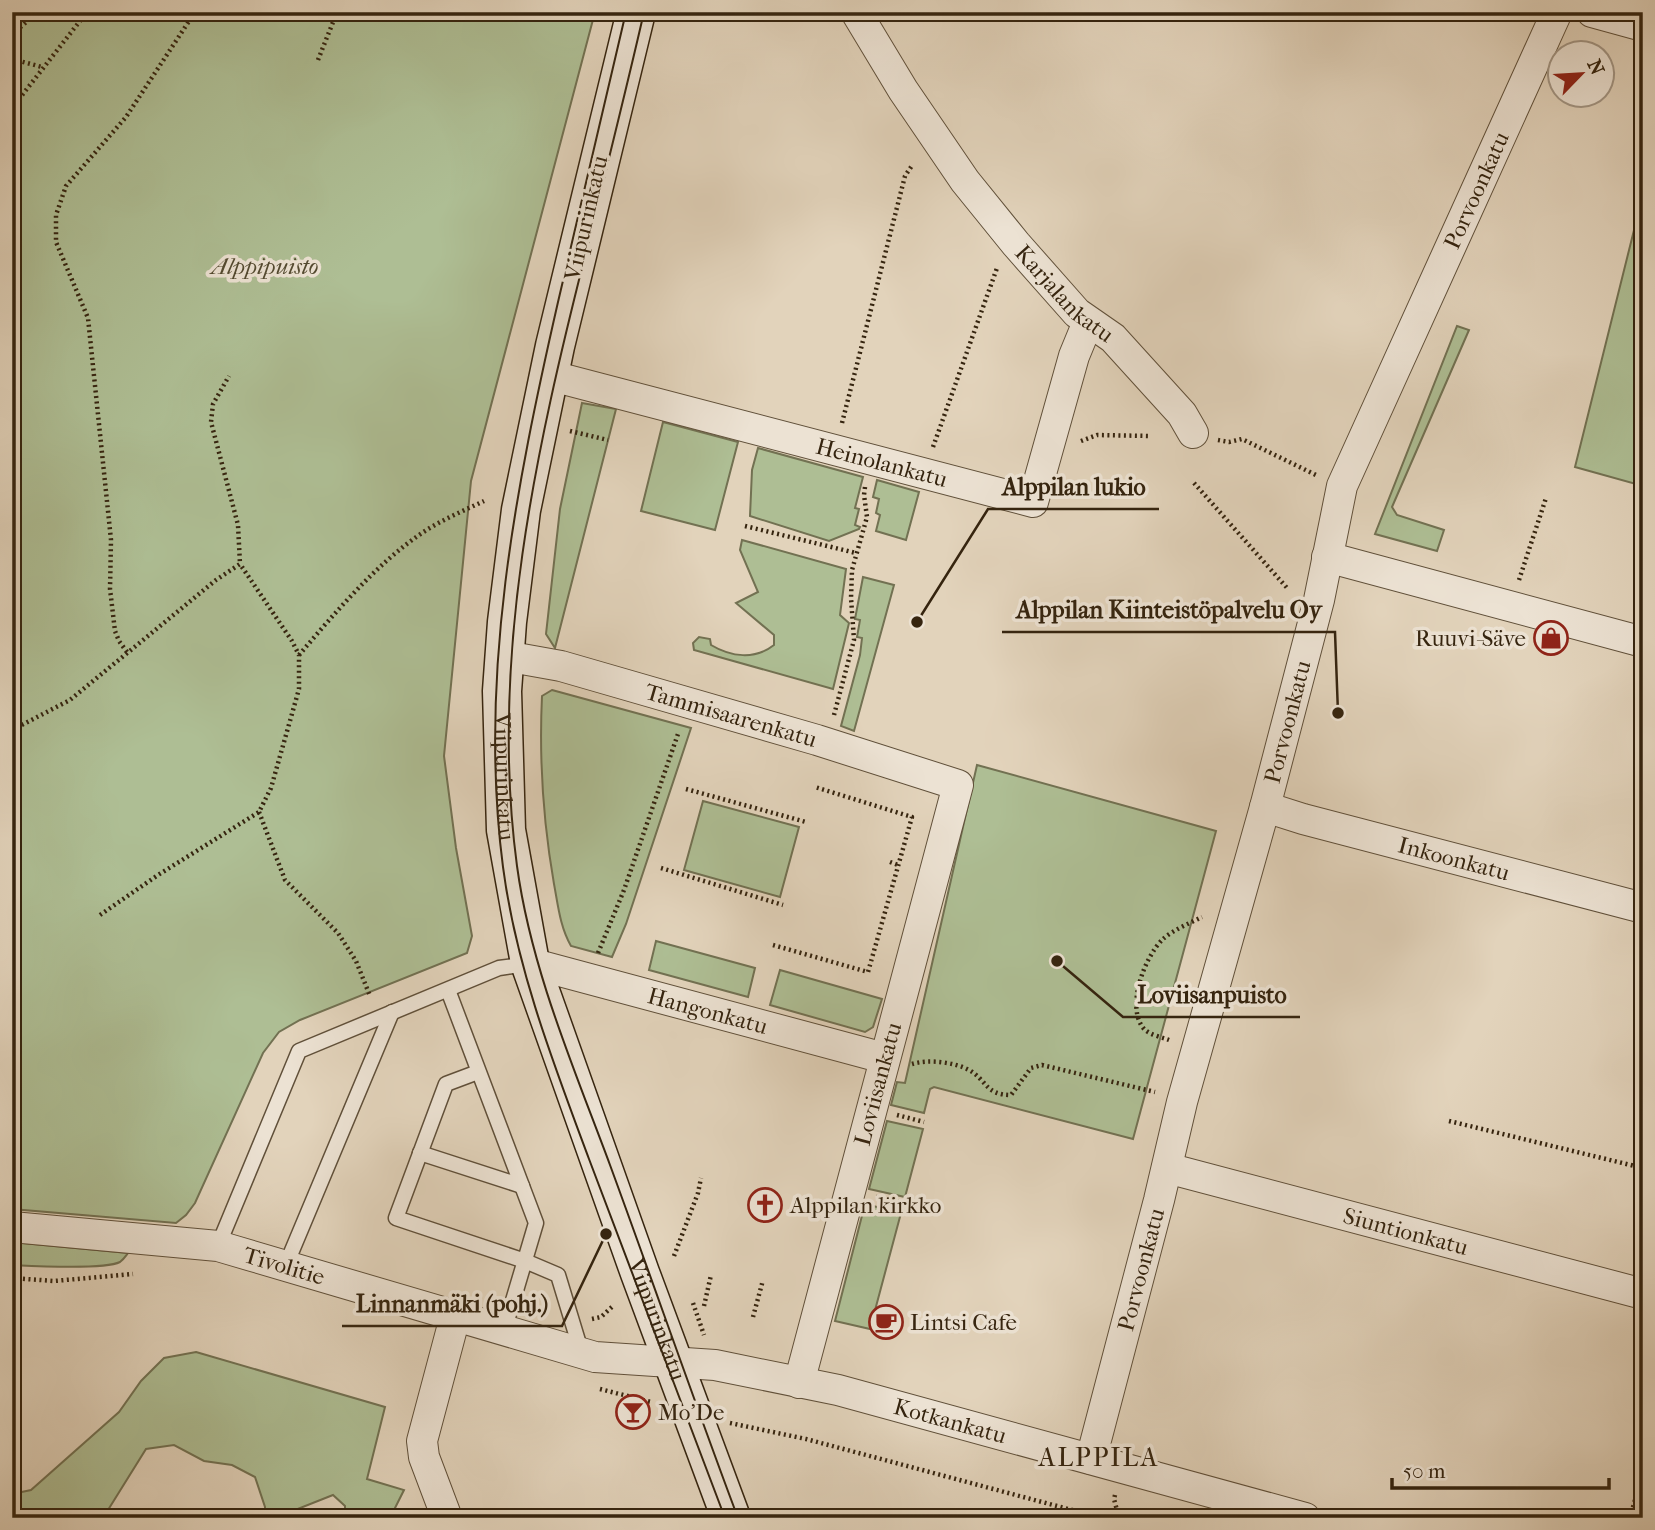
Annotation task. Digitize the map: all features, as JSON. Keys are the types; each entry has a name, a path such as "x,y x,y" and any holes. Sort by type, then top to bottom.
{"street":[{"name":"Viipurinkatu","path":"636,12 548,375 521,510 505,656 502,737 506,830 515,966 673,1362 731,1518"},
{"name":"Karjalankatu","path":"856,12 903,90 965,181 1077,313 1113,338 1182,414 1193,433"},
{"name":"Porvoonkatu","path":"1091,1459 1182,1102 1265,807 1319,600 1342,486 1557,12"},
{"path":"1592,12 1643,26"},
{"name":"Heinolankatu","path":"548,375 1033,502 1074,356 1088,322"},
{"path":"1327,556 1643,642"},
{"name":"Tammisaarenkatu","path":"505,656 626,676 690,704 827,743 958,785"},
{"name":"Loviisankatu","path":"799,1383 958,785"},
{"name":"Inkoonkatu","path":"1265,807 1643,908"},
{"name":"Hangonkatu","path":"515,966 884,1058"},
{"name":"Siuntionkatu","path":"1167,1168 1643,1294"},
{"name":"Tivolitie","path":"12,1227 218,1246 582,1354 635,1361 673,1362"},
{"path":"447,1518 424,1457 422,1441 455,1317"},
{"name":"Kotkankatu","path":"673,1362 715,1366 838,1390 1305,1518"}],"lane":[{"path":"218,1246 299,1051 447,990 515,966"},
{"path":"447,990 536,1223 504,1331"},
{"path":"286,1265 392,1012"},
{"path":"478,1072 446,1084 396,1218 525,1261 558,1275 582,1354"},
{"path":"420,1153 522,1186"}],"path":[{"path":"12,35 37,12"},
{"path":"12,108 87,12"},
{"path":"127,652 115,632 110,589 111,540 88,318 56,242 56,215 66,187 126,117 195,12"},
{"path":"318,60 337,12"},
{"path":"12,23 19,30"},
{"path":"12,59 42,67"},
{"path":"839,432 905,176 913,164"},
{"path":"930,457 997,268"},
{"path":"100,915 158,875 260,812 271,788 299,689 299,655 292,640 240,565 238,525 211,422 213,404 229,376"},
{"path":"569,431 608,440"},
{"path":"1193,433 1221,441 1242,439 1342,486"},
{"path":"1072,446 1097,435 1149,436"},
{"path":"1194,483 1288,589"},
{"path":"827,743 854,640 852,570 867,517 864,495"},
{"path":"1512,606 1546,498"},
{"path":"299,655 334,614 396,553 421,533 484,501"},
{"path":"745,526 856,553"},
{"path":"12,730 70,700 215,580 240,565"},
{"path":"594,961 624,890 690,704"},
{"path":"773,945 869,972 912,817 815,787"},
{"path":"685,789 806,822"},
{"path":"260,812 285,880 338,933 356,961 370,996"},
{"path":"890,862 898,865"},
{"path":"661,869 783,905"},
{"path":"875,915 884,917"},
{"path":"1169,1040 1147,1032 1140,1023 1135,1011 1139,986 1147,960 1165,936 1202,917"},
{"path":"924,1060 969,1070 991,1092 1000,1095 1011,1096 1031,1069 1042,1065 1156,1092"},
{"path":"887,1111 924,1122"},
{"path":"1449,1121 1643,1168"},
{"path":"674,1256 701,1178"},
{"path":"864,1195 903,1203"},
{"path":"12,1279 54,1281 133,1274"},
{"path":"704,1306 711,1275"},
{"path":"753,1317 763,1280"},
{"path":"693,1417 806,1439 1102,1518"},
{"path":"1630,1518 1643,1471"}],"green space":[{"name":"Alppipuisto","path":"12,12 595,12 471,481 444,756 456,848 472,936 467,953 300,1020 279,1032 263,1053 195,1203 176,1223 12,1209"},
{"path":"1643,194 1643,486 1575,467"},
{"path":"1457,326 1469,330 1392,507 1397,515 1444,530 1437,551 1375,534"},
{"path":"582,403 616,409 555,648 546,634 560,509"},
{"path":"663,422 738,442 715,530 641,511"},
{"path":"758,448 863,477 855,508 859,509 855,525 860,527 859,529 829,541 750,516 752,470"},
{"path":"877,480 919,492 906,540 876,531 880,515 876,513 879,499 873,497"},
{"path":"742,540 846,569 840,615 849,623 833,689 694,650 693,643 699,637 710,639 711,645 719,649 743,655 759,653 774,645 774,635 736,603 758,592 740,550"},
{"path":"863,577 894,585 854,731 841,726 860,655 862,638 857,637 860,620 855,619"},
{"path":"552,690 691,728 626,924 612,957 571,946 560,916 547,837 541,743 542,696"},
{"path":"977,765 1216,831 1133,1139 934,1087 930,1089 924,1113 891,1105 897,1082 905,1083"},
{"path":"703,801 799,827 780,897 684,870"},
{"path":"656,941 755,968 748,997 649,970"},
{"path":"780,970 882,999 873,1027 865,1032 770,1005"},
{"path":"887,1121 923,1129 905,1197 869,1189"},
{"path":"865,1204 901,1213 870,1329 835,1321"},
{"path":"12,1242 128,1253 120,1262 99,1266 12,1265"},
{"path":"196,1352 385,1407 367,1479 404,1490 390,1518 345,1518 345,1506 333,1495 295,1510 292,1518 265,1518 265,1507 255,1477 232,1465 204,1461 174,1445 146,1449 103,1518 12,1518 12,1494 31,1490 119,1412 141,1381 164,1358"}],"tram line":[{"path":"626,12 558,302 528,441 516,512 498,653 496,796 509,904 538,1015 576,1124 725,1518"},
{"path":"644,12 568,324 535,477 513,632 509,710 510,788 517,866 532,943 543,980 738,1518"}],"place":[{"name":"Alppilan lukio","path":"917,622"},
{"name":"Ruuvi-Säve","path":"1551,638"},
{"name":"Alppilan Kiinteistöpalvelu Oy","path":"1338,713"},
{"name":"Loviisanpuisto","path":"1057,961"},
{"name":"Alppilan kirkko","path":"765,1205"},
{"name":"Linnanmäki (pohj.)","path":"606,1234"},
{"name":"Lintsi Cafe","path":"886,1322"},
{"name":"Mo'De","path":"633,1412"}],"district":[{"name":"ALPPILA","path":"1099,1457"}]}
